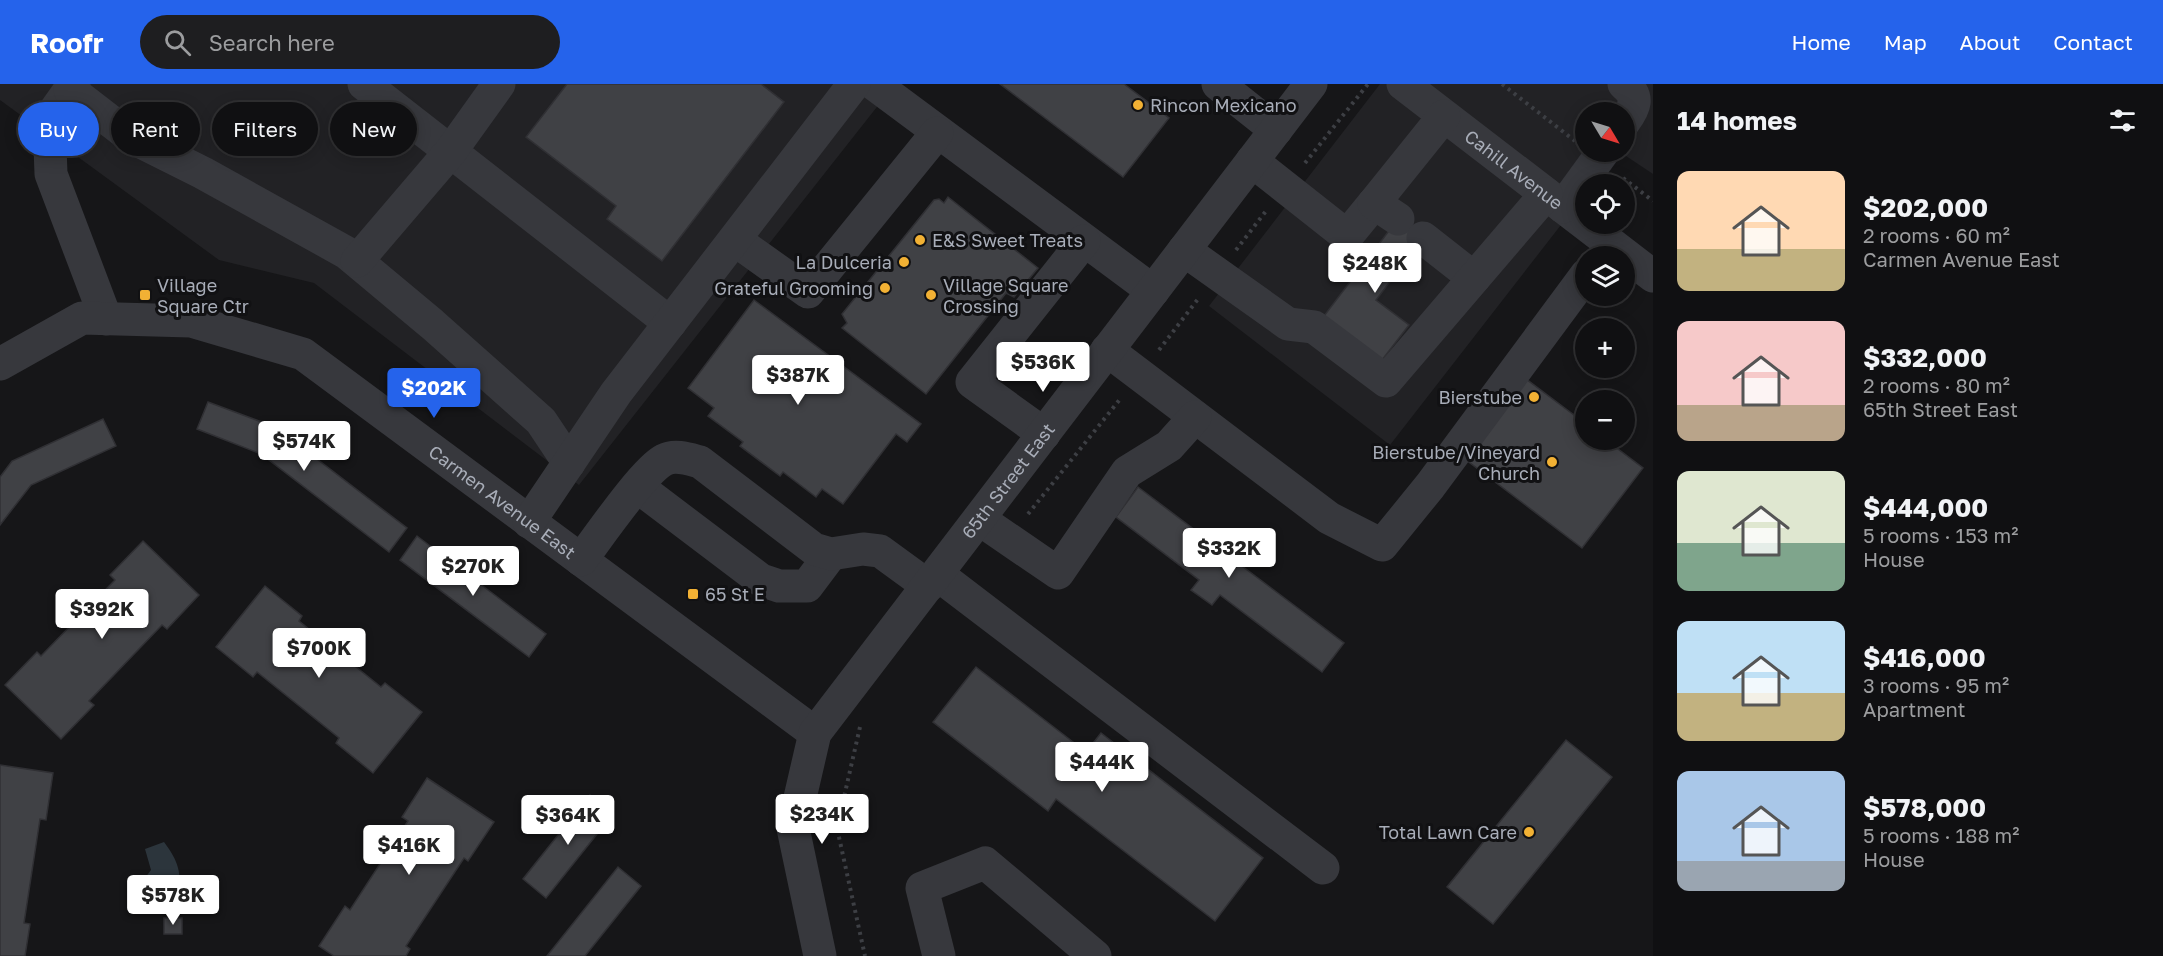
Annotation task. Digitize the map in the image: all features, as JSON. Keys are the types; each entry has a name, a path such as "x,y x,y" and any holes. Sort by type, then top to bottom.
{"street":[{"path":"364,84 670,323"},
{"path":"357,261 451,151 500,84"},
{"path":"530,522 616,393 854,84"},
{"path":"874,84 881,87 937,133 1153,291"},
{"path":"1218,84 1276,130"},
{"name":"65th Street East","path":"815,733 1311,84"},
{"name":"Cahill Avenue","path":"1403,84 1554,200 1601,246"},
{"path":"1624,84 1634,94 1635,102"},
{"path":"106,319 51,174 50,119 72,87 131,137 203,173 347,253 540,421 569,464"},
{"path":"1252,161 1347,236 1398,220 1444,116"},
{"path":"735,240 808,292 937,133"},
{"path":"1184,250 1288,324 1314,327 1386,381 1474,278 1554,200 1580,162"},
{"path":"1398,220 1474,278"},
{"path":"1044,434 972,382 1084,241"},
{"name":"Cahill Avenue","path":"1635,266 1653,276"},
{"path":"1107,350 1329,518 1382,545 1430,486 1575,290"},
{"name":"Carmen Avenue East","path":"0,364 82,318 191,321 303,354 815,733"},
{"path":"979,519 1058,573 1127,472 1169,446 1195,417"},
{"path":"581,560 638,487 664,460 679,457 700,462 795,537 814,549 831,554 863,549 880,551 932,580 1323,868"},
{"path":"638,487 761,580 779,586 807,586 831,554"},
{"path":"815,733 793,828 820,956"},
{"path":"939,956 922,888 985,863 1095,956"}],"path":[{"path":"1008,539 1368,84"},
{"path":"1502,84 1575,136"},
{"path":"861,723 837,828 865,956"}],"shaded area":[{"path":"0,84 895,84 579,485 314,283 219,260 77,156 99,156 99,102 18,102 18,113 0,100"},
{"path":"1380,84 1653,84 1653,174 1635,162 1635,102 1575,102 1575,162 1585,162 1585,174 1575,174 1575,207 1390,445 1209,306"},
{"path":"164,842 176,861 179,881 177,897 164,905 151,903 143,891 145,878 151,870 145,849"}],"building":[{"path":"567,84 761,84 784,102 662,261 607,219 616,206 526,137"},
{"path":"1000,84 1124,84 1169,118 1123,177"},
{"name":"Village Square Crossing","path":"948,197 1038,268 1014,297 1006,293 926,394 842,328 847,323 842,314 934,200 939,199 944,203"},
{"path":"1398,219 1423,238 1376,300 1409,325 1382,360 1324,316"},
{"path":"754,300 921,424 907,442 896,434 843,504 822,489 816,497 783,472 780,476 740,446 743,442 708,416 714,408 688,388"},
{"name":"Bierstube/Vineyard Church","path":"1522,376 1575,416 1575,450 1619,450 1643,468 1582,548 1461,456"},
{"path":"208,402 275,427 407,528 389,552 261,454 197,429"},
{"path":"103,419 116,446 31,485 0,525 0,477 12,461"},
{"path":"1138,487 1232,558 1241,547 1251,555 1242,566 1344,643 1322,672 1220,595 1212,605 1191,590 1199,580 1116,517"},
{"path":"417,536 546,634 529,657 400,560"},
{"path":"143,541 199,595 167,629 162,625 89,701 94,705 61,739 5,685 37,652 41,656 115,580 110,575"},
{"path":"265,586 302,616 299,621 381,687 385,683 422,712 373,773 336,743 339,738 257,672 253,677 216,647"},
{"path":"976,667 1086,752 1101,733 1263,858 1215,921 1056,799 1048,811 933,722"},
{"name":"Total Lawn Care","path":"1566,740 1612,777 1493,924 1447,887"},
{"path":"0,765 53,773 46,820 40,819 24,923 30,924 25,956 0,956"},
{"path":"427,778 494,822 468,861 464,858 406,946 410,949 406,956 334,956 319,946 345,906 350,910 408,821 402,817"},
{"path":"590,795 613,814 546,898 523,879"},
{"path":"618,867 641,886 585,956 547,956"},
{"path":"164,918 182,918 182,934 164,934"}],"place":[{"name":"Rincon Mexicano","path":"1138,105"},
{"name":"E&S Sweet Treats","path":"920,240"},
{"name":"La Dulceria","path":"904,262"},
{"name":"Grateful Grooming","path":"885,288"},
{"name":"Village Square Ctr","path":"145,295"},
{"name":"Village Square Crossing","path":"931,295"},
{"name":"Bierstube","path":"1534,397"},
{"name":"Bierstube/Vineyard Church","path":"1552,462"},
{"name":"65 St E","path":"693,594"},
{"name":"Total Lawn Care","path":"1529,832"}]}
